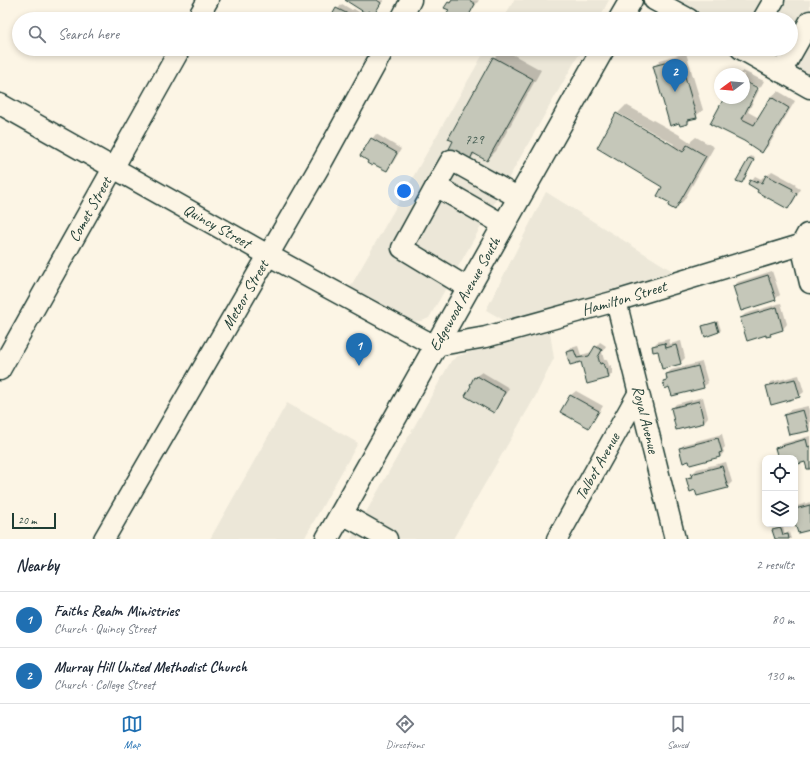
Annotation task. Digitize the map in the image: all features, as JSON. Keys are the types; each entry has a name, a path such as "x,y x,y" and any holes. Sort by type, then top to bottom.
{"main road":[{"path":"624,12 631,0"},
{"name":"Edgewood Avenue South","path":"330,538 435,346 599,56"}],"street":[{"path":"201,12 208,0"},
{"path":"405,12 411,0"},
{"path":"654,0 676,12"},
{"path":"767,12 774,0"},
{"path":"798,42 810,21"},
{"name":"Comet Street","path":"0,370 176,56"},
{"name":"Meteor Street","path":"104,539 321,164 380,56"},
{"path":"754,56 810,88"},
{"path":"781,72 790,56"},
{"name":"Quincy Street","path":"0,104 268,256 435,346"},
{"path":"468,288 402,248 436,186 451,160 519,198"},
{"path":"436,186 504,225"},
{"path":"807,238 810,283"},
{"name":"Hamilton Street","path":"435,346 486,337 616,301 807,238"},
{"name":"Royal Avenue","path":"616,301 675,539"},
{"name":"Talbot Avenue","path":"557,539 638,394"},
{"path":"342,514 387,539"}],"shaded area":[{"path":"514,0 609,0 603,12 507,12"},
{"path":"677,0 810,0 810,76 774,56 798,56 798,12 698,12"},
{"path":"482,56 578,56 429,318 422,321 408,322 348,291"},
{"path":"546,192 674,272 507,322 486,310"},
{"path":"549,327 554,358 535,397 453,539 351,539 451,361 458,356"},
{"path":"287,403 358,443 304,539 210,539"}],"building":[{"path":"345,0 377,0 381,3 376,12 364,12"},
{"path":"452,0 469,0 475,4 471,12 448,12 449,10 444,8 448,2 450,3"},
{"path":"336,8 344,12 334,12"},
{"path":"493,57 533,79 487,161 473,153 470,160 449,149 453,141 448,139"},
{"path":"680,59 697,118 688,120 688,124 680,126 679,123 670,126 653,66"},
{"path":"750,84 758,88 750,104"},
{"path":"771,97 789,108 762,153 744,141 710,124 721,104 750,104 742,119 754,125"},
{"path":"616,113 683,152 687,145 706,156 675,210 668,206 670,203 657,196 662,187 597,148"},
{"path":"371,138 397,153 387,171 373,164 372,166 367,163 368,161 360,156"},
{"path":"749,158 754,160 742,183 736,181"},
{"path":"766,175 793,189 792,191 797,194 788,209 757,192 758,190 748,184 750,180 757,183 758,181 762,183"},
{"path":"768,275 776,300 741,311 733,286"},
{"path":"777,307 783,330 770,334 771,336 766,337 766,335 747,341 740,318"},
{"path":"716,322 719,332 705,337 702,326"},
{"path":"665,343 666,348 676,345 681,364 662,369 658,351 653,352 652,346"},
{"path":"595,346 602,350 598,357 600,364 603,363 605,369 607,369 609,378 587,384 581,362 570,365 566,352 574,350 577,358 589,356"},
{"path":"698,366 704,388 672,396 669,387 665,389 663,381 667,380 666,374"},
{"path":"477,376 505,392 494,413 465,396 474,377 476,378"},
{"path":"795,379 800,397 771,405 766,386"},
{"path":"570,395 599,411 589,428 560,412"},
{"path":"699,401 704,423 676,430 671,408"},
{"path":"803,410 809,431 789,435 784,415"},
{"path":"718,438 722,452 719,453 720,457 690,465 689,461 683,463 679,448"},
{"path":"806,439 808,447 810,446 810,469 807,469 805,462 798,464 798,455 777,455 775,448"},
{"path":"722,466 728,488 697,496 695,490 690,492 686,478 692,477 691,474"},
{"path":"810,505 810,530 798,533 796,527 798,527 798,508"},
{"path":"781,528 783,535 788,534 789,539 775,539 772,530"}],"place":[{"name":"Murray Hill United Methodist Church","path":"675,92"},
{"name":"Faiths Realm Ministries","path":"359,366"}]}
